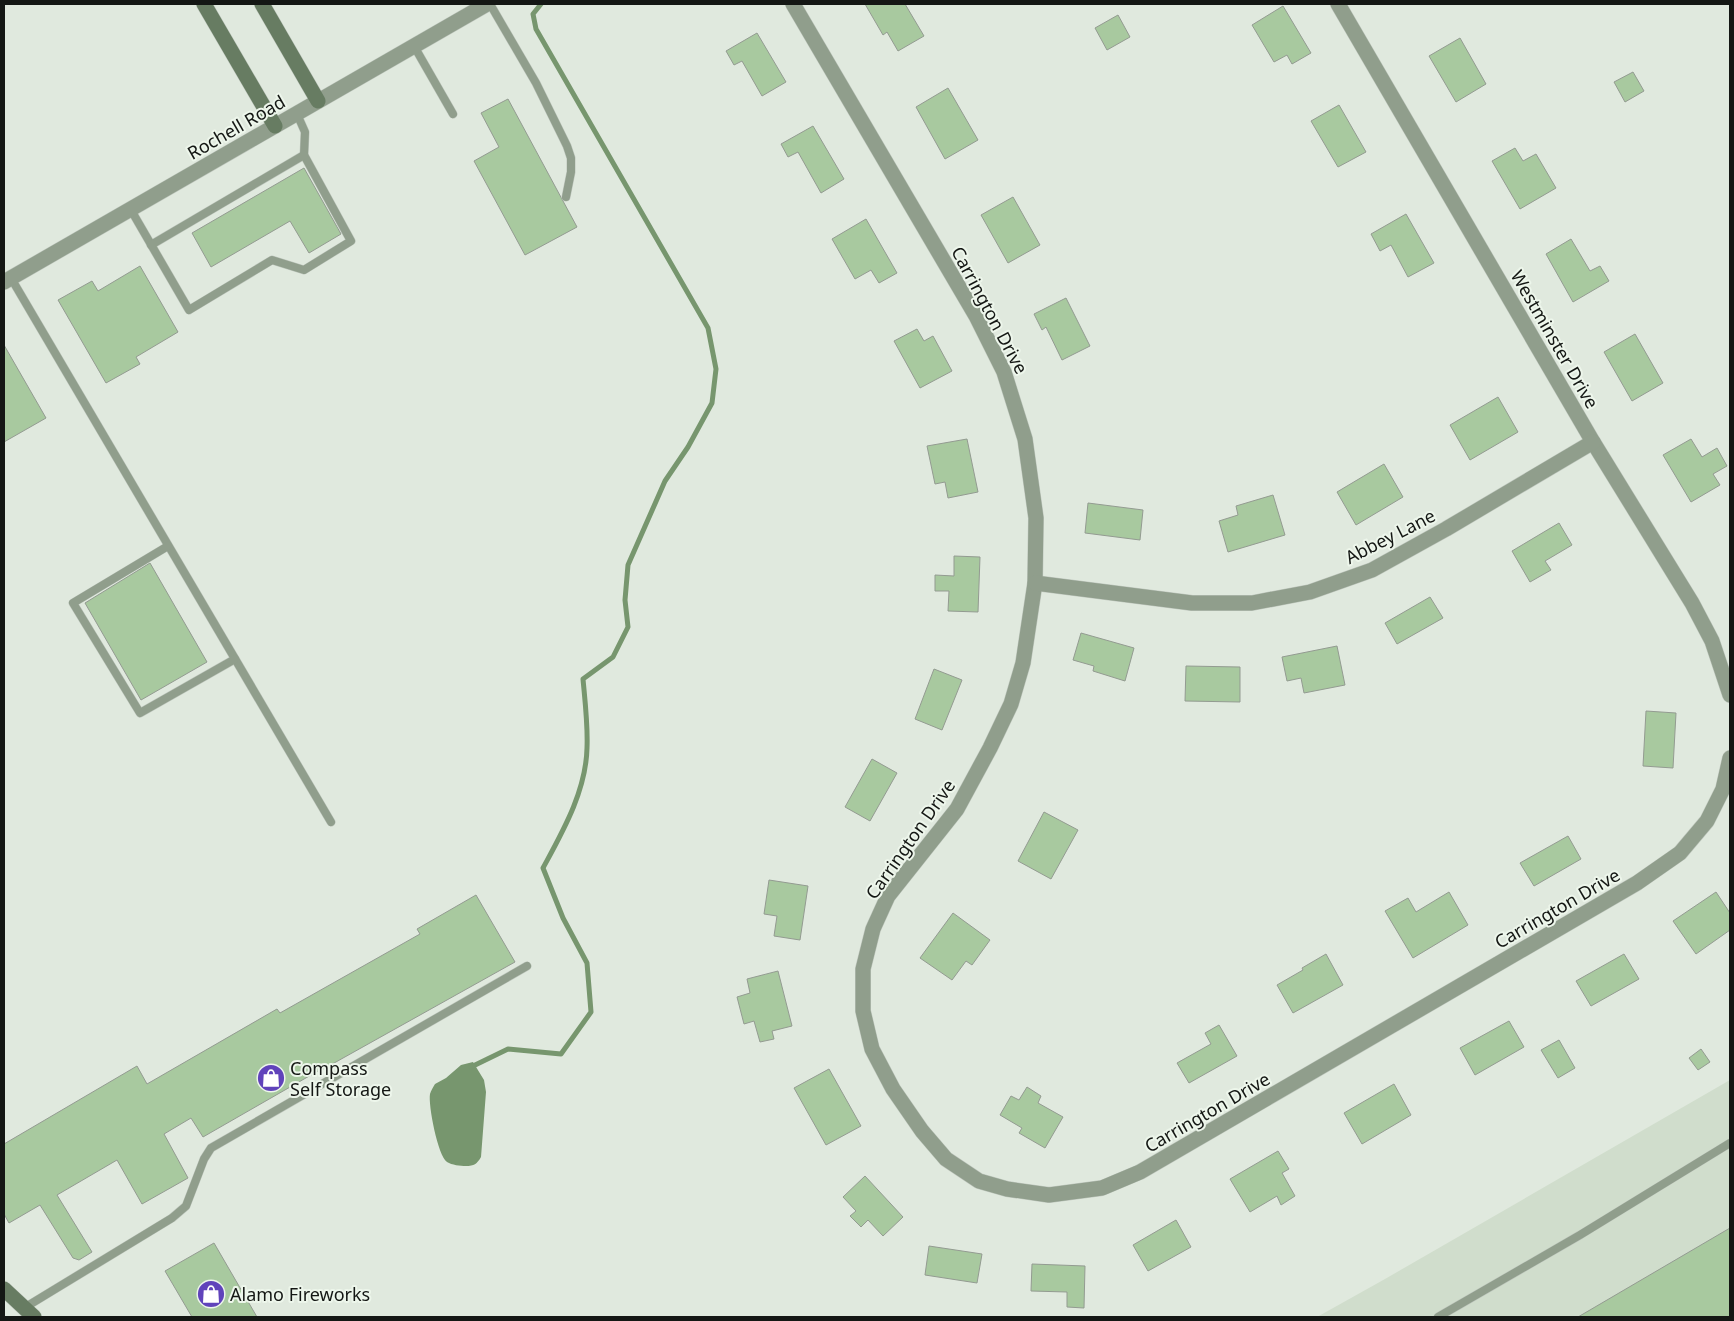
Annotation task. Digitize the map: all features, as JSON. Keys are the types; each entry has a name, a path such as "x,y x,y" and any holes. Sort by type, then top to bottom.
{"street":[{"path":"204,4 274,126"},
{"path":"262,4 318,101"},
{"name":"Rochell Road","path":"7,280 489,4"},
{"name":"Carrington Drive","path":"793,4 976,316 1004,372 1025,439 1036,518 1035,583 1023,662 1011,704 957,810 888,896 873,929 863,969 863,1012 872,1049 893,1089 922,1131 946,1159 979,1181 1007,1189 1049,1195 1102,1188 1140,1172 1637,883 1680,853 1707,821 1723,789 1730,758"},
{"name":"Westminster Drive","path":"1338,4 1593,442 1692,603 1712,641 1730,695"},
{"name":"Abbey Lane","path":"1035,583 1192,604 1252,603 1310,592 1372,570 1446,529 1593,442"},
{"path":"4,1289 29,1313"}],"lane":[{"path":"489,4 536,83 567,146 571,158 571,172 566,197"},
{"path":"414,46 453,114"},
{"path":"131,210 190,310 272,260 304,270 351,242 304,155 305,132 297,114"},
{"path":"151,246 304,155"},
{"path":"7,280 168,546 331,822"},
{"path":"168,546 73,603 140,713 234,659"},
{"path":"29,1313 172,1218 186,1206 204,1159 211,1148 526,966"},
{"path":"1438,1317 1580,1235 1730,1143"}],"shaded area":[{"path":"473,1062 484,1080 486,1092 481,1157 473,1165 459,1166 447,1162 440,1150 432,1119 430,1094 435,1084 446,1078 461,1065"},
{"path":"1730,1080 1730,1317 1317,1317 1385,1279"}],"building":[{"path":"865,4 905,4 924,36 898,51 887,32 883,35"},
{"path":"1283,6 1311,53 1292,64 1287,55 1274,62 1252,25"},
{"path":"1118,15 1130,37 1107,50 1095,28"},
{"path":"757,33 786,82 762,96 742,61 734,65 726,51"},
{"path":"1460,38 1486,84 1456,102 1429,56"},
{"path":"1633,72 1644,91 1625,102 1614,82"},
{"path":"948,88 978,140 945,159 916,107"},
{"path":"508,99 577,227 525,255 474,161 499,147 481,113"},
{"path":"1339,105 1366,152 1338,167 1311,121"},
{"path":"813,126 844,179 821,193 798,152 788,157 781,144"},
{"path":"1515,148 1523,161 1536,154 1556,188 1520,209 1492,161"},
{"path":"304,168 341,234 309,253 290,221 211,267 192,233"},
{"path":"1013,197 1040,245 1008,263 981,215"},
{"path":"1406,214 1434,263 1408,277 1391,245 1380,251 1371,234"},
{"path":"866,219 897,273 879,283 871,270 855,279 832,239"},
{"path":"1571,239 1590,271 1600,266 1609,281 1573,302 1546,254"},
{"path":"140,266 178,332 136,357 140,364 106,383 58,300 92,281 98,291"},
{"path":"1066,298 1090,346 1062,360 1046,327 1042,330 1034,314"},
{"path":"917,329 924,341 933,336 952,371 920,388 894,341"},
{"path":"1635,334 1663,383 1632,401 1604,352"},
{"path":"4,345 46,418 4,442"},
{"path":"1498,397 1518,432 1470,460 1450,425"},
{"path":"967,439 978,492 948,498 945,482 935,484 927,446"},
{"path":"1691,439 1702,457 1717,448 1727,466 1713,474 1720,485 1691,502 1663,455"},
{"path":"1384,464 1403,497 1356,525 1337,492"},
{"path":"1273,495 1285,535 1228,552 1219,521 1238,515 1236,506"},
{"path":"1088,503 1143,510 1140,540 1085,533"},
{"path":"1559,523 1572,545 1545,561 1551,570 1530,582 1512,551"},
{"path":"954,556 980,557 978,612 948,611 949,591 935,591 935,575 954,576"},
{"path":"150,563 207,662 141,700 85,603"},
{"path":"1430,597 1443,618 1397,644 1385,623"},
{"path":"1081,633 1134,648 1125,681 1093,671 1094,666 1073,660"},
{"path":"1337,646 1345,685 1304,693 1301,678 1287,681 1282,657"},
{"path":"1186,666 1240,667 1240,702 1185,701"},
{"path":"934,669 962,680 942,730 915,719"},
{"path":"1646,711 1676,713 1673,768 1643,766"},
{"path":"872,759 897,773 870,821 845,807"},
{"path":"1044,812 1078,830 1051,879 1018,861"},
{"path":"1568,836 1581,859 1534,886 1520,863"},
{"path":"769,880 808,886 800,940 774,936 777,916 764,914"},
{"path":"1449,892 1468,925 1413,958 1385,911 1408,898 1416,912"},
{"path":"1716,892 1730,913 1730,930 1696,954 1673,921"},
{"path":"476,895 515,962 203,1137 191,1118 164,1134 188,1178 142,1204 117,1160 57,1195 92,1252 79,1260 73,1258 40,1205 9,1223 4,1214 4,1144 137,1066 147,1084 277,1009 280,1013 420,934 417,929"},
{"path":"953,913 990,940 972,965 966,961 952,980 920,958"},
{"path":"1326,954 1343,985 1293,1013 1277,985"},
{"path":"1624,954 1639,979 1591,1006 1576,981"},
{"path":"778,971 792,1026 772,1031 774,1039 760,1042 754,1021 744,1024 737,997 750,993 747,979"},
{"path":"1509,1021 1524,1047 1475,1075 1460,1048"},
{"path":"1219,1025 1237,1056 1189,1083 1177,1063 1211,1044 1205,1033"},
{"path":"1559,1040 1575,1068 1558,1078 1541,1050"},
{"path":"1701,1049 1710,1062 1698,1070 1689,1058"},
{"path":"829,1069 861,1126 826,1145 794,1088"},
{"path":"1394,1084 1411,1115 1362,1144 1344,1113"},
{"path":"1027,1087 1041,1096 1038,1103 1063,1117 1045,1148 1019,1133 1022,1128 1000,1115 1011,1096 1019,1100"},
{"path":"1278,1151 1289,1169 1282,1173 1295,1196 1281,1205 1277,1196 1250,1212 1230,1179"},
{"path":"865,1176 903,1217 883,1236 868,1220 861,1227 850,1216 856,1211 843,1197"},
{"path":"1176,1220 1191,1247 1148,1271 1133,1245"},
{"path":"1730,1228 1730,1317 1578,1317"},
{"name":"Alamo Fireworks","path":"214,1243 257,1317 192,1317 165,1271"},
{"path":"929,1246 982,1254 977,1283 925,1275"},
{"path":"1032,1264 1085,1266 1084,1308 1067,1307 1067,1292 1031,1291"}],"waterway":[{"path":"471,1067 508,1049 561,1054 591,1012 587,963 563,918 543,868 572,810 583,780 587,739 583,679 613,657 628,627 625,600 628,565 665,481 688,447 712,403 716,369 708,328 536,29 533,14 541,4"}],"place":[{"name":"Compass Self Storage","path":"271,1078"},
{"name":"Alamo Fireworks","path":"211,1294"}]}
